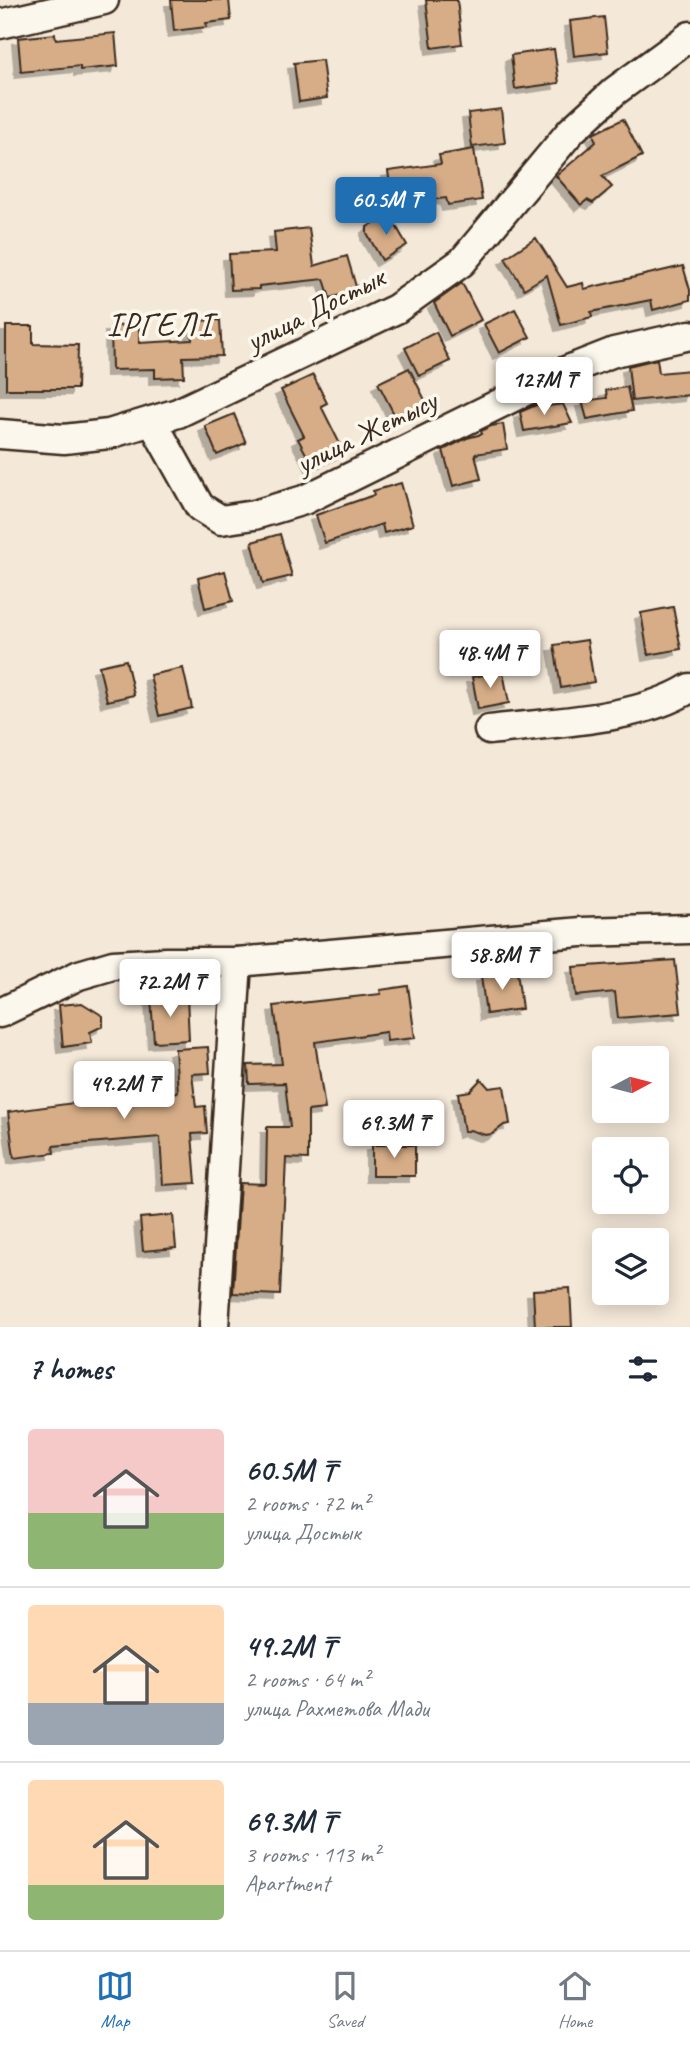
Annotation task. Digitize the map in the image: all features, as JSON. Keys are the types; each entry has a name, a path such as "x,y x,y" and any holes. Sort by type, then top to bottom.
{"street":[{"path":"0,24 104,0"},
{"name":"улица Достык","path":"0,434 64,439 109,435 178,413 396,309 462,262 570,131 615,91 690,36"},
{"name":"улица Жетысу","path":"152,421 200,508 222,520 254,515 304,500 568,370 614,352 690,335"},
{"path":"489,730 636,712 690,688"},
{"path":"0,1013 79,975 113,965 237,962 581,932 690,929"},
{"path":"214,1327 237,962"}],"building":[{"path":"171,0 229,0 231,20 206,23 207,27 174,31"},
{"path":"426,0 457,0 462,44 432,48"},
{"path":"604,17 608,52 574,56 570,21"},
{"path":"115,33 118,66 80,70 80,66 21,72 18,38 55,34 56,39"},
{"path":"554,49 559,83 515,89 511,55"},
{"path":"322,60 327,98 299,102 294,63"},
{"path":"501,109 505,143 472,147 468,113"},
{"path":"623,119 642,156 602,176 612,187 593,203 587,200 581,205 556,176 596,142 593,134"},
{"path":"474,149 482,200 448,205 446,198 393,205 388,171 441,164 439,155"},
{"path":"389,214 407,245 382,260 367,234 367,227"},
{"path":"309,228 314,266 347,256 357,290 330,298 324,279 259,286 259,289 231,290 229,254 276,252 274,232"},
{"path":"536,238 567,287 583,283 584,289 683,266 690,300 653,310 651,300 591,312 592,317 561,325 547,275 524,289 505,258"},
{"path":"462,283 481,320 450,336 434,303"},
{"path":"515,309 530,337 499,353 484,324"},
{"path":"220,320 222,356 183,357 184,377 155,378 155,369 112,370 111,326 139,325 139,343 192,340 191,321"},
{"path":"6,326 33,326 33,344 78,345 77,389 6,389"},
{"path":"436,332 450,361 419,376 405,348"},
{"path":"657,359 659,373 690,370 690,395 632,401 628,366"},
{"path":"409,368 427,404 397,420 378,383"},
{"path":"313,375 327,403 321,406 344,452 313,467 298,439 304,436 281,390"},
{"path":"627,387 632,411 587,419 582,401 607,398 606,390"},
{"path":"541,403 542,407 563,404 572,423 524,431 520,412"},
{"path":"234,414 246,443 217,455 205,426"},
{"path":"503,424 507,449 475,454 481,479 453,486 443,450 482,434 481,431 491,426"},
{"path":"401,483 413,525 384,533 382,524 325,543 316,515 374,495 373,491"},
{"path":"280,534 292,576 263,583 252,542"},
{"path":"225,571 233,601 205,608 198,578"},
{"path":"673,607 681,649 648,655 641,613"},
{"path":"587,640 594,682 561,688 554,645"},
{"path":"126,660 134,695 107,701 99,666"},
{"path":"183,668 192,708 159,716 150,675"},
{"path":"503,672 509,703 478,709 472,677"},
{"path":"675,960 681,1013 618,1018 615,992 576,996 573,967"},
{"path":"517,971 522,1009 486,1014 481,976"},
{"path":"408,986 415,1038 387,1041 386,1032 315,1042 325,1109 308,1111 308,1159 286,1158 280,1295 233,1293 240,1183 266,1184 267,1127 290,1127 285,1083 249,1084 248,1065 282,1064 274,1006 381,994 380,990"},
{"path":"187,996 189,1040 154,1042 151,998"},
{"path":"82,1003 103,1016 103,1026 90,1032 92,1043 63,1047 59,1005"},
{"path":"208,1047 210,1073 192,1074 196,1107 205,1106 207,1133 192,1134 196,1183 163,1185 160,1137 53,1146 54,1153 14,1158 8,1112 74,1101 178,1092 175,1049"},
{"path":"481,1079 489,1088 504,1086 510,1124 485,1135 470,1130 464,1132 458,1093 470,1091"},
{"path":"372,1145 415,1145 415,1176 372,1176"},
{"path":"173,1215 176,1248 143,1251 140,1218"},
{"path":"570,1288 572,1327 535,1327 533,1290"}],"district":[{"name":"ІРГЕЛІ","path":"160,325"}]}
